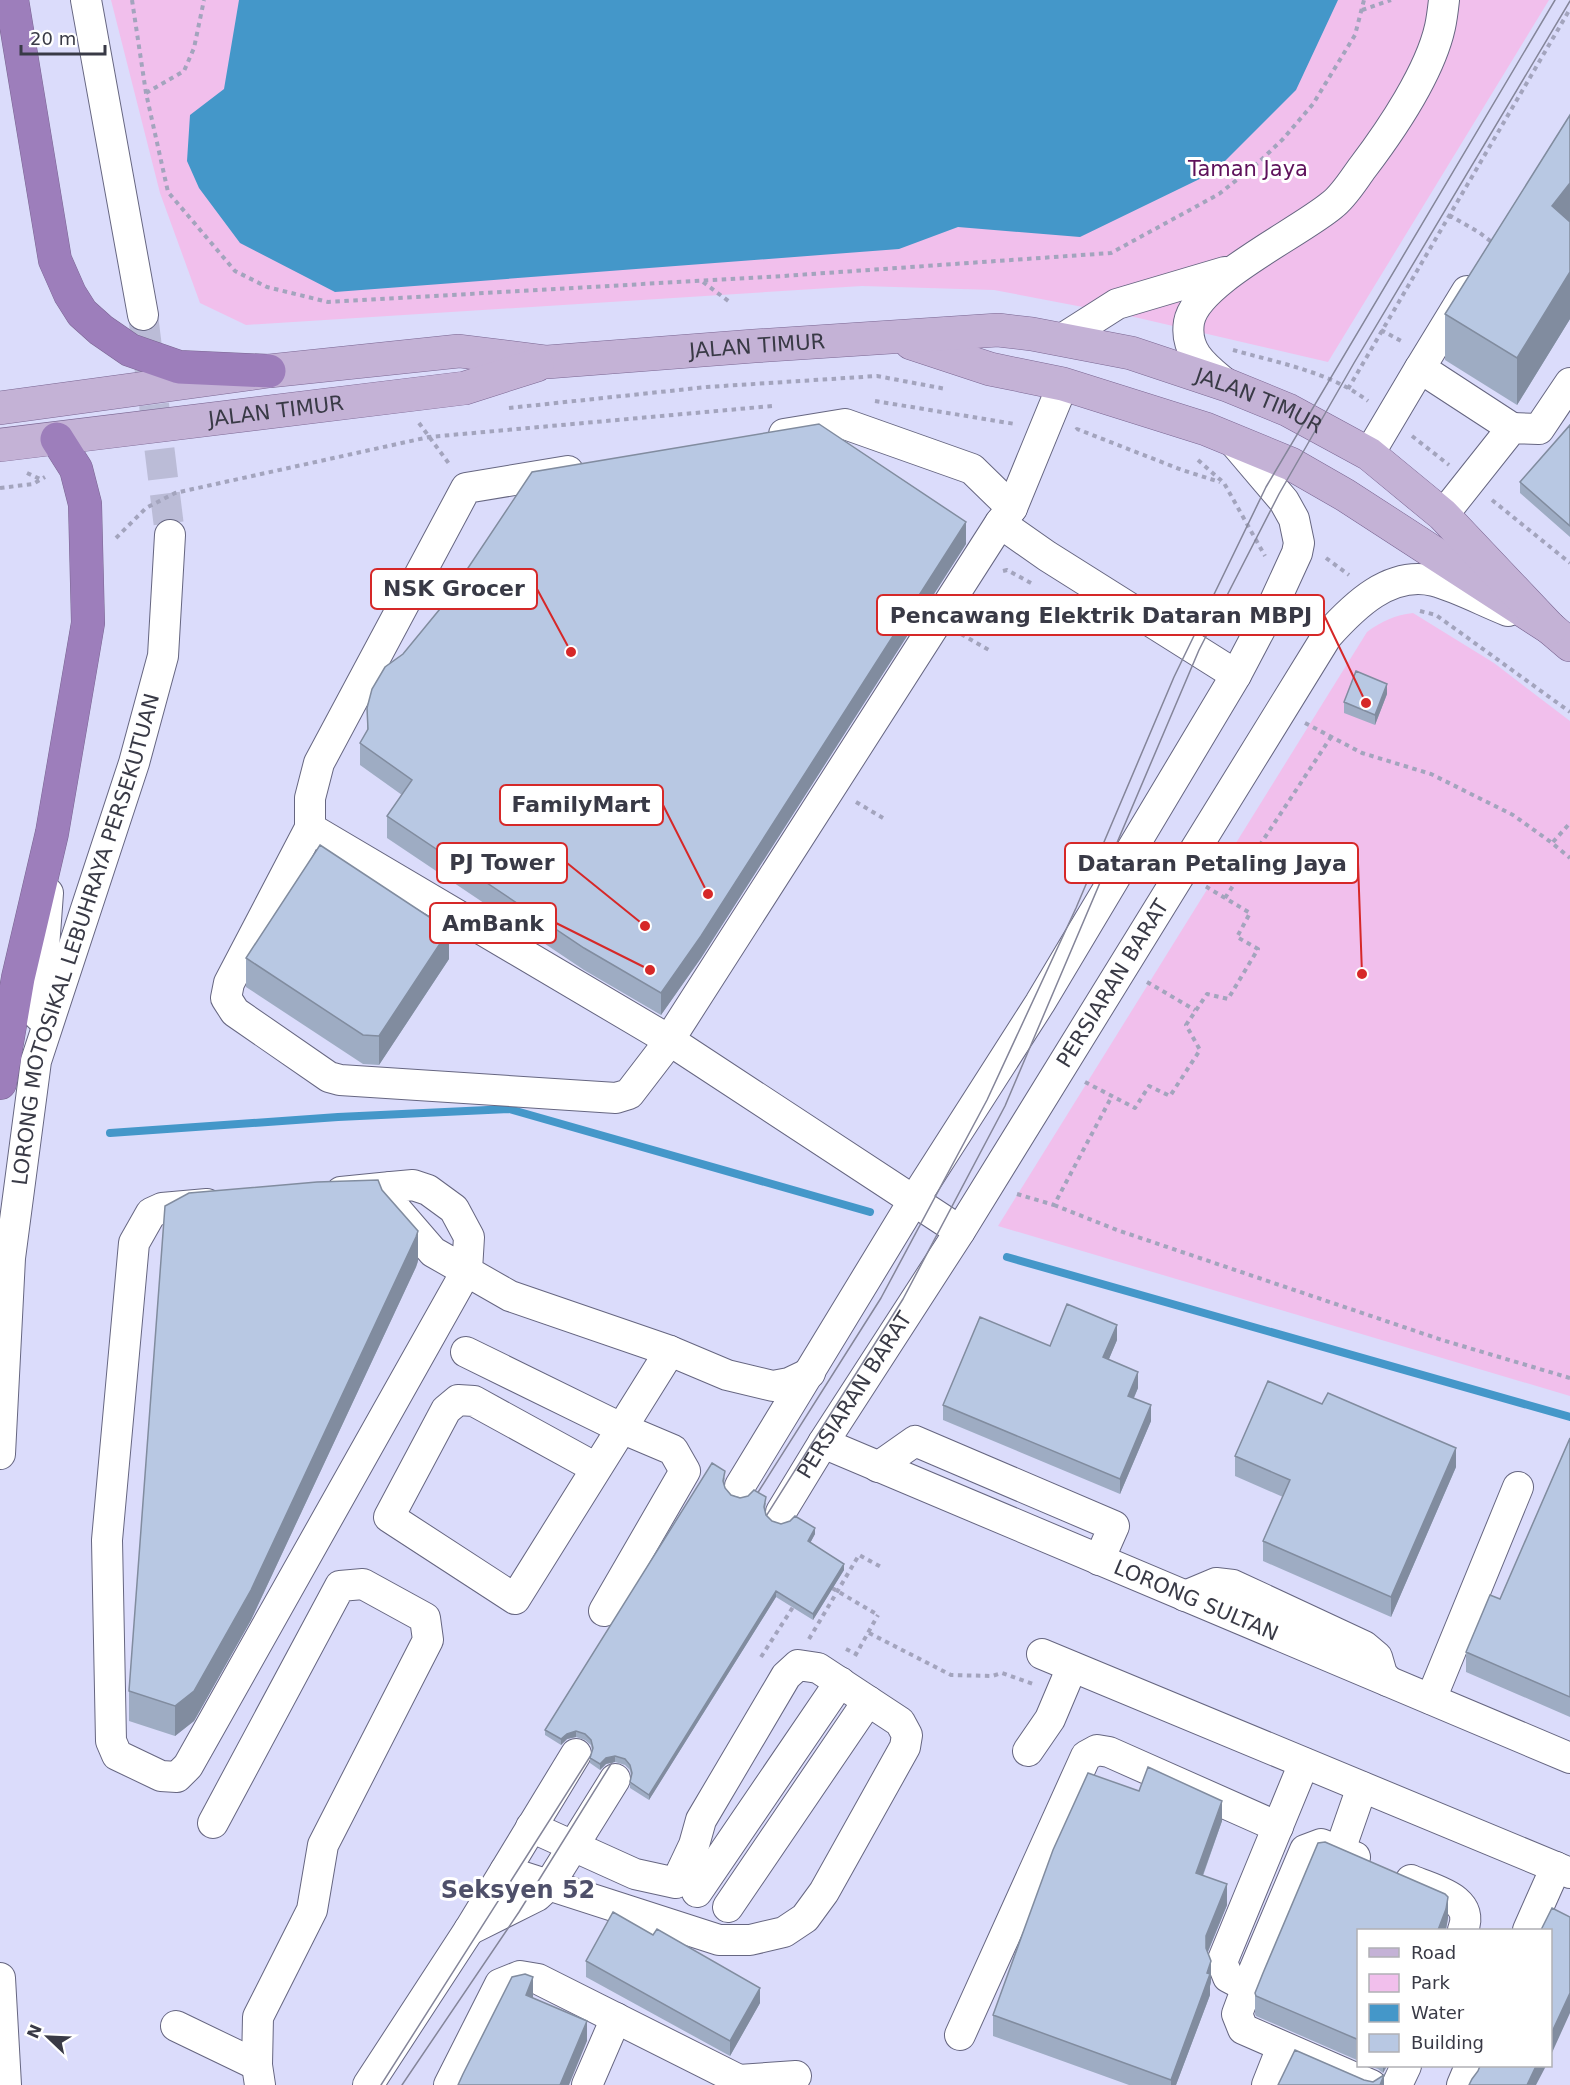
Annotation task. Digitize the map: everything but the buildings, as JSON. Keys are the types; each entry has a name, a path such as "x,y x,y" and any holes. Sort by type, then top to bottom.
{"highway":[{"path":"12,0 55,260 70,294 82,313 101,330 130,350 155,360 179,367 269,371"},
{"path":"0,1083 18,978 52,833 88,623 85,504 76,469 45,441"}],"main road":[{"name":"JALAN TIMUR","path":"16,406 269,371 459,351 547,362 998,330 1062,339 1131,353 1227,385 1288,410 1369,454 1443,515 1565,640"},
{"name":"JALAN TIMUR","path":"895,338 990,369 1064,384 1206,429 1291,464 1345,495 1565,640"},
{"name":"JALAN TIMUR","path":"0,446 465,388 547,362"}],"street":[{"path":"86,0 143,315"},
{"path":"1227,385 1198,361 1193,352 1189,322 1202,298 1233,270 1334,204 1388,134 1429,61 1440,28 1444,0"},
{"path":"1369,454 1496,245"},
{"path":"1062,339 1116,304 1233,270"},
{"path":"1420,368 1512,429 1539,429 1570,384"},
{"path":"596,466 466,488 319,763 310,798 310,828 229,983 226,998 235,1012 329,1077 340,1080 616,1098 629,1094 669,1040 1006,516 1064,384"},
{"path":"762,438 845,424 972,469 1006,516 1047,556 1236,675"},
{"path":"1443,515 1512,429"},
{"path":"740,1486 774,1426 810,1373 914,1200 1040,1003 1236,675 1275,601 1297,554 1299,543 1294,519 1284,501 1233,441"},
{"name":"LORONG MOTOSIKAL LEBUHRAYA PERSEKUTUAN","path":"0,1454 10,1258 36,1061 134,763 163,656 170,535"},
{"name":"PERSIARAN BARAT","path":"781,1512 960,1231 1327,636 1345,615 1368,596 1387,585 1407,580 1433,581 1565,640"},
{"path":"310,828 669,1040 960,1231"},
{"path":"36,1061 52,833"},
{"path":"231,1202 162,1208 151,1213 134,1242 107,1540 111,1741 117,1755 161,1776 177,1776 188,1766 467,1270 469,1237 454,1209 428,1190 413,1185 310,1195"},
{"path":"391,1187 395,1208 433,1252 510,1296 670,1351 727,1375 773,1386 789,1383 810,1373"},
{"path":"596,1468 474,1401 458,1400 446,1410 389,1517 514,1599 670,1351"},
{"path":"466,1352 621,1428 673,1450 685,1471 604,1611"},
{"path":"727,1375 758,1404 774,1426"},
{"name":"LORONG SULTAN","path":"823,1443 1388,1681 1434,1691 1516,1725 1570,1758"},
{"path":"1434,1691 1518,1487"},
{"path":"213,1823 340,1586 363,1584 425,1618 428,1640 323,1845 312,1910 258,2017 258,2075"},
{"path":"1042,1654 1563,1870 1529,1929"},
{"path":"505,1870 719,1940 750,1940 784,1932 805,1918 824,1892 904,1747 907,1734 900,1722 818,1668 798,1665 786,1676 701,1820 686,1888"},
{"path":"1028,1750 1050,1719 1072,1667"},
{"path":"686,1888 840,1682"},
{"path":"728,1907 868,1701"},
{"path":"1516,1725 1570,1737"},
{"path":"960,2035 1086,1756 1097,1750 1109,1752 1278,1827"},
{"path":"368,2085 469,1930 576,1754"},
{"path":"1247,1987 1228,1977 1222,1962 1305,1763"},
{"path":"469,1930 537,1896 549,1885 615,1779"},
{"path":"1340,1850 1362,1786"},
{"path":"531,1827 635,1874 686,1888 784,1932"},
{"path":"1371,2085 1243,2029 1239,2022 1237,2014 1247,1987 1305,1850 1321,1845 1340,1850 1454,1899 1465,1910 1467,1918 1463,1929"},
{"path":"449,2085 500,1984 520,1976 538,1979 737,2083 796,2076"},
{"path":"0,1978 6,2085"},
{"path":"587,2085 616,2018"},
{"path":"176,2026 258,2075"},
{"path":"1267,2085 1282,2047"},
{"path":"1397,2085 1406,2067"},
{"path":"1462,2085 1470,2067"}],"path":[{"path":"132,0 146,93 168,192 235,271 267,287 328,302 702,281 1110,253 1219,194 1258,163 1313,104 1355,35 1364,0"},
{"path":"146,93 184,71 194,48 204,0"},
{"path":"1362,10 1391,0"},
{"path":"1348,389 1570,9"},
{"path":"1449,215 1496,245"},
{"path":"702,281 731,303"},
{"path":"509,408 707,387 877,376 957,391"},
{"path":"870,400 1017,424 1068,438 1077,429 1182,470 1224,483"},
{"path":"115,539 146,508 175,493 429,437 775,406"},
{"path":"427,417 415,418 466,488"},
{"path":"1192,458 1198,460 1224,483 1265,556"},
{"path":"0,488 33,484 40,479"},
{"path":"1322,556 1354,578"},
{"path":"1000,571 1007,570 1041,589"},
{"path":"1410,608 1436,615 1570,712"},
{"path":"952,628 989,650"},
{"path":"1281,710 1362,753 1431,774 1513,815 1570,858"},
{"path":"1225,898 1331,737"},
{"path":"1552,843 1570,823"},
{"path":"1076,1078 1135,1108 1149,1086 1170,1096 1200,1050 1186,1025 1207,994 1228,999 1258,949 1237,938 1250,913 1199,882"},
{"path":"1121,967 1195,1010"},
{"path":"1054,1205 1112,1096"},
{"path":"987,1185 1054,1205 1128,1234 1442,1340 1570,1378"},
{"path":"808,1641 859,1555 883,1568"},
{"path":"832,1588 878,1615 840,1682"},
{"path":"764,1653 793,1607"},
{"path":"869,1633 951,1675 992,1676"}],"green space":[{"name":"Taman Jaya","path":"111,0 1549,0 1328,362 1130,316 994,290 862,286 246,325 200,303 160,193"},
{"path":"1413,613 1494,663 1570,721 1570,1396 998,1226 1367,632 1389,619"}],"water":[{"name":"Taman Jaya","path":"239,0 1338,0 1296,90 1214,172 1080,237 958,227 899,249 335,292 240,243 199,188 187,161 190,115 224,89"}],"waterway":[{"path":"110,1133 338,1117 509,1109 870,1212"},
{"path":"1007,1257 1570,1417"}],"tunnel":[{"path":"143,315 170,535"}],"tram line":[{"path":"750,1505 881,1298 987,1100 1076,908 1174,677 1266,487 1555,0"},
{"path":"758,1529 903,1299 1005,1106 1199,650 1279,494 1354,363 1570,1"},
{"path":"381,2085 600,1741"},
{"path":"402,2085 519,1912 621,1748"}],"place":[{"name":"NSK Grocer","path":"571,652"},
{"name":"Pencawang Elektrik Dataran MBPJ","path":"1366,703"},
{"name":"FamilyMart","path":"708,894"},
{"name":"PJ Tower","path":"645,926"},
{"name":"AmBank","path":"650,970"},
{"name":"Dataran Petaling Jaya","path":"1362,974"}],"district":[{"name":"Seksyen 52","path":"518,1890"}]}
